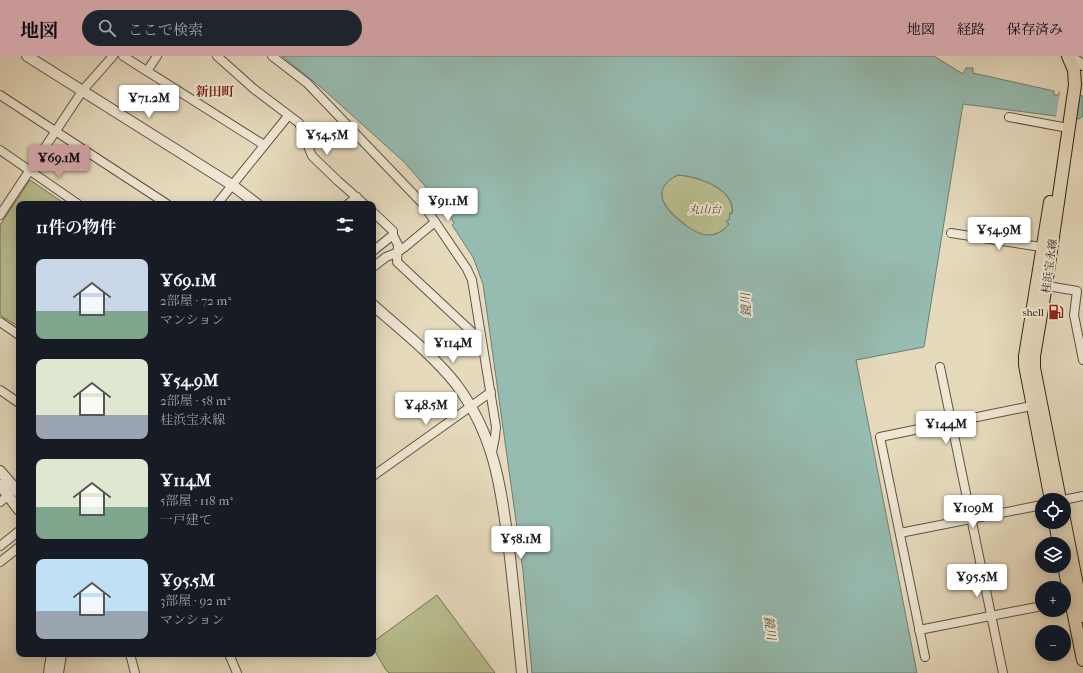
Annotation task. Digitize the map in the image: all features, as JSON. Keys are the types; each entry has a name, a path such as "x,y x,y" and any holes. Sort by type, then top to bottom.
{"main road":[{"name":"桂浜宝永線","path":"1050,493 1036,405 1034,362 1042,284 1070,92 1068,56"},
{"name":"桂浜宝永線","path":"1036,405 1060,493"},
{"path":"1065,529 1069,581"},
{"path":"1071,600 1083,616"},
{"path":"1071,600 1083,660"}],"street":[{"path":"27,56 232,185 253,201"},
{"path":"0,215 83,90 113,56"},
{"path":"123,56 264,145"},
{"path":"147,71 157,56"},
{"path":"217,56 288,116 299,123 312,156 361,201"},
{"path":"272,56 307,83 423,204 467,269 472,280 496,427 496,437 492,452"},
{"path":"1068,56 1083,65"},
{"path":"0,95 162,201"},
{"path":"219,201 288,116"},
{"path":"1009,117 1066,124"},
{"path":"0,150 74,201"},
{"path":"352,201 357,197"},
{"path":"376,215 393,231 393,236 398,245 396,253 397,262 473,334 481,335"},
{"path":"376,265 386,257 396,253 435,222"},
{"path":"951,233 1047,248"},
{"path":"376,249 393,236"},
{"path":"1042,284 1077,291 1074,315 1083,360"},
{"path":"376,308 447,373 471,407 492,452 498,473 503,502 522,673"},
{"path":"0,322 16,333"},
{"path":"940,367 1003,673"},
{"path":"0,390 16,401"},
{"path":"376,474 491,392"},
{"path":"925,657 880,437 1036,405"},
{"path":"0,471 16,490"},
{"path":"0,485 16,490"},
{"path":"0,502 16,490"},
{"path":"1071,498 1083,496"},
{"path":"900,533 1035,506"},
{"path":"0,546 16,533"},
{"path":"0,562 16,549"},
{"path":"919,630 1035,607"},
{"path":"49,673 58,657"},
{"path":"58,673 59,657"},
{"path":"131,657 135,673"},
{"path":"230,657 237,673"}],"green space":[{"name":"丸山台","path":"678,175 704,181 722,191 732,205 732,214 730,213 729,222 726,228 714,234 700,234 694,232 675,217 665,205 662,198 662,192 664,186 669,180"},
{"path":"30,180 61,201 16,201"},
{"path":"16,201 16,325 0,315 0,225"},
{"path":"437,595 495,673 389,673 376,653 376,640"}],"water":[{"name":"鏡川","path":"282,56 934,56 963,74 966,68 973,68 973,73 1054,91 1054,95 1059,95 1059,92 1083,96 1083,116 1079,119 963,104 924,347 856,360 917,673 532,673 523,571 483,284 473,257 452,225 454,223 446,210 404,162 324,90","holes":["678,175 705,181 722,191 732,205 732,214 730,213 729,220 726,222 729,224 717,234 704,234 692,229 674,216 664,204 662,198 664,186"]}],"pier":[{"path":"1060,91 1080,94 1076,119 1056,117"}],"place":[{"name":"shell","path":"1056,312"}],"district":[{"name":"新田町","path":"215,91"}]}
